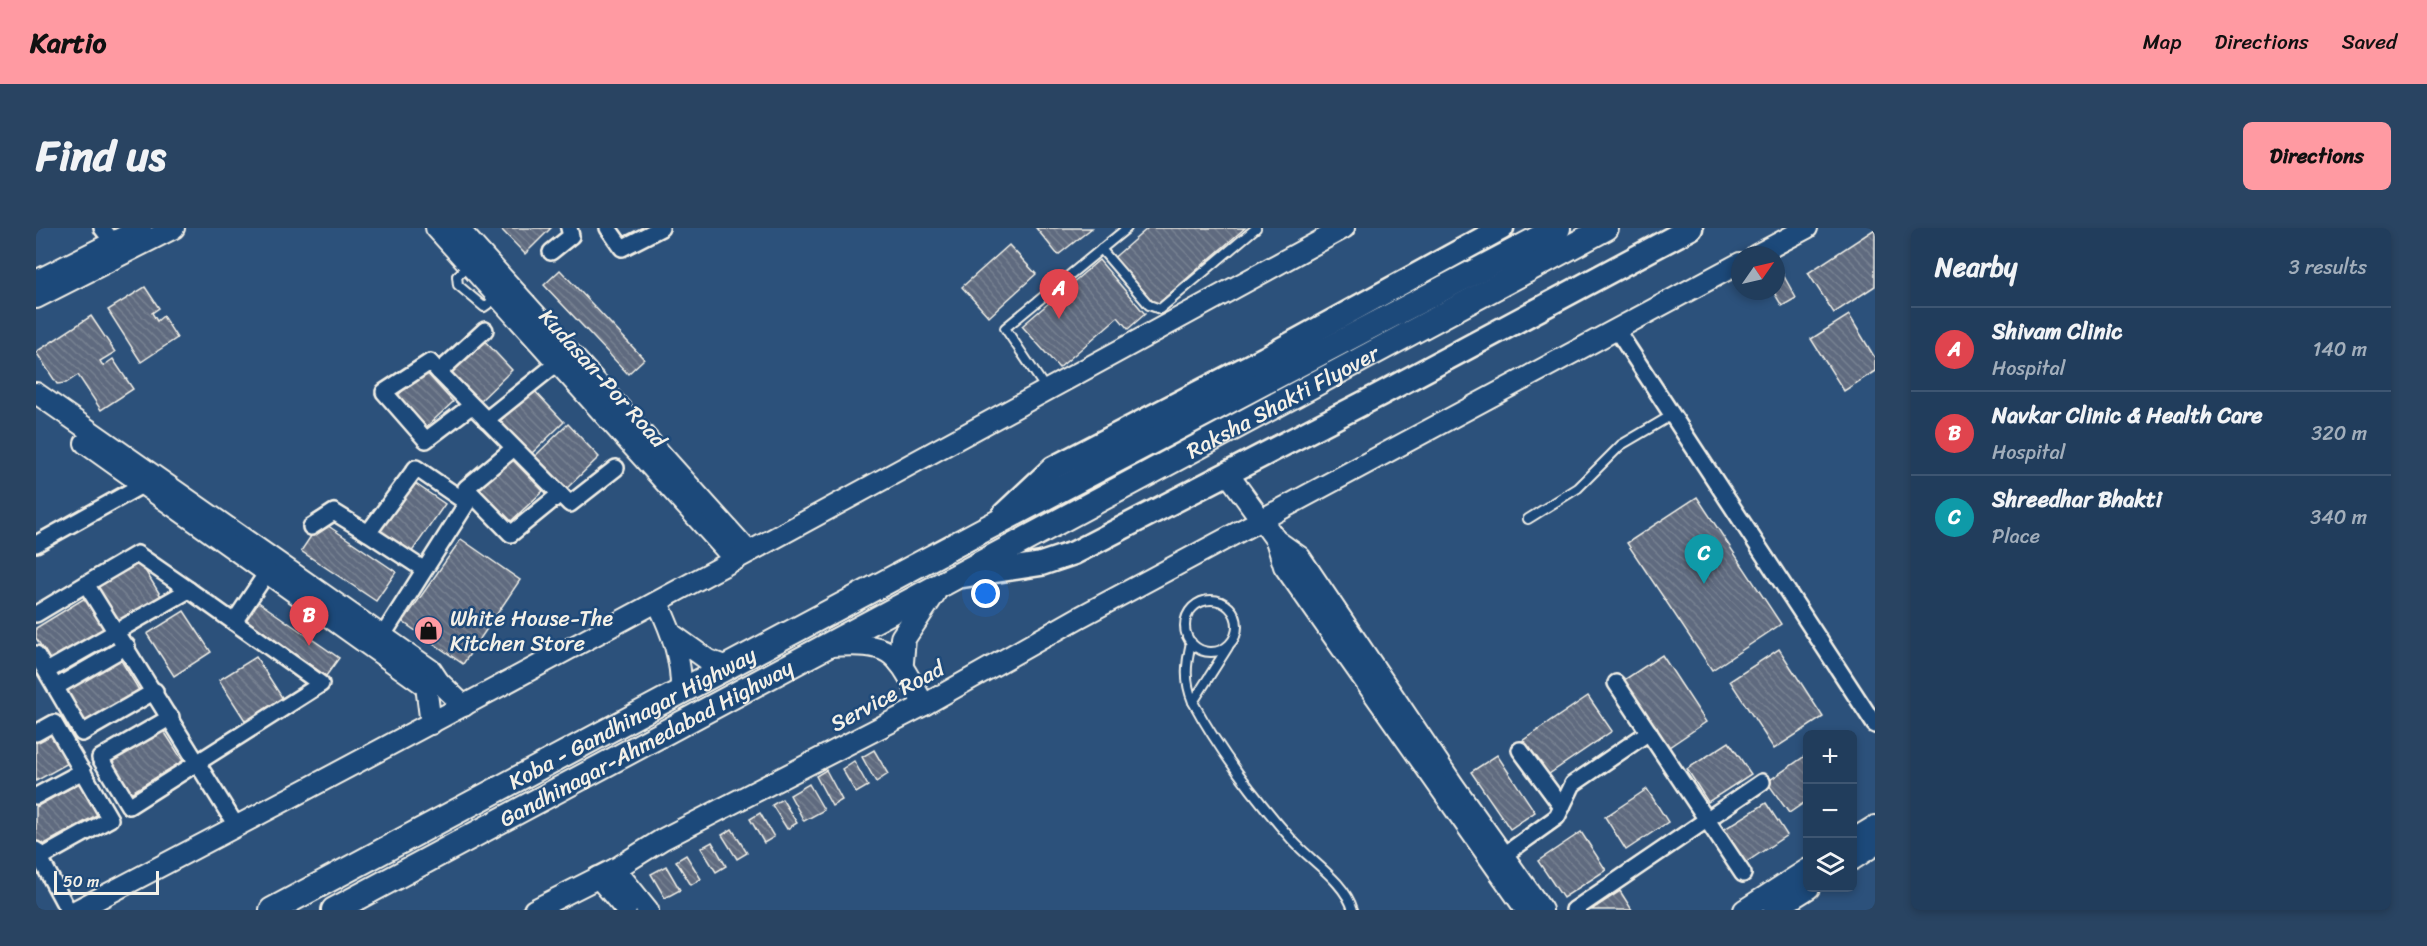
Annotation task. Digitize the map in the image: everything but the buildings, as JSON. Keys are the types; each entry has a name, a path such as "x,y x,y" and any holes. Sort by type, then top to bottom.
{"main road":[{"path":"992,525 1053,468 1265,358 1502,228"},
{"name":"Raksha Shakti Flyover","path":"992,525 1558,228"},
{"name":"Raksha Shakti Flyover","path":"948,582 1606,228"},
{"path":"901,662 900,647 906,631 948,582 1041,564 1074,553 1228,474 1691,228"},
{"name":"Koba - Gandhinagar Highway","path":"272,910 992,525"},
{"name":"Gandhinagar-Ahmedabad Highway","path":"334,910 948,582"}],"street":[{"path":"36,281 108,235 141,228"},
{"path":"36,298 174,228"},
{"name":"Kudasan-Por Road","path":"436,228 476,260 742,555"},
{"name":"Kudasan-Por Road","path":"458,228 498,297 564,358"},
{"path":"551,252 571,236 569,228"},
{"path":"608,228 622,248 661,228"},
{"path":"77,910 658,603 742,555 1344,228"},
{"path":"1773,246 1807,228"},
{"name":"Service Road","path":"534,910 607,873 663,840 924,705 1078,618 1261,522 1731,268"},
{"path":"1616,329 1875,725"},
{"path":"439,372 485,330"},
{"path":"486,420 564,358"},
{"path":"471,406 426,440 384,392 430,362 570,504 616,468"},
{"path":"36,393 378,642"},
{"path":"36,408 266,574 378,642 431,670 431,724"},
{"path":"514,448 466,488 511,534 560,494"},
{"path":"368,533 416,468 467,503 378,642"},
{"path":"1228,474 1276,540 1300,556 1454,786 1542,910"},
{"path":"36,544 142,485"},
{"path":"311,527 334,512 423,569"},
{"path":"1276,540 1284,566 1526,910"},
{"path":"36,614 137,554 321,684 129,806 100,758 171,717"},
{"path":"234,622 266,574"},
{"path":"86,584 119,632 200,762 237,827"},
{"path":"47,671 189,590"},
{"path":"658,603 673,635 680,668 681,692"},
{"path":"673,635 708,660 727,667"},
{"path":"827,646 870,645 891,653 901,662 924,705"},
{"path":"56,687 127,646"},
{"path":"36,654 82,733 155,691"},
{"path":"1616,682 1743,874"},
{"path":"432,684 464,706"},
{"path":"36,733 54,723 110,819 38,854 68,910"},
{"path":"1504,855 1548,826 1557,817 1573,784 1648,732"},
{"path":"1520,750 1562,807"},
{"path":"36,796 83,771"},
{"path":"1574,910 1762,782"},
{"path":"1855,838 1875,826"},
{"path":"1857,857 1875,845"},
{"path":"1744,910 1803,872"},
{"path":"607,873 626,910"},
{"path":"607,873 648,910"},
{"path":"1774,910 1803,892"}],"lane":[{"path":"1046,390 1005,328 1126,228"},
{"path":"1101,249 1149,305 1160,309 1256,228"},
{"path":"1528,519 1578,488 1616,449 1672,415"},
{"path":"1193,702 1230,644 1237,632 1236,617 1227,605 1213,600 1198,604 1188,614 1186,628 1191,642 1196,647 1217,652 1230,644"},
{"path":"1191,642 1185,674 1193,702 1214,739 1286,832 1328,875 1354,909"}],"place":[{"name":"Shivam Clinic","path":"1059,319"},
{"name":"Shreedhar Bhakti","path":"1704,584"},
{"name":"White House-The Kitchen Store","path":"429,631"},
{"name":"Navkar Clinic & Health Care","path":"309,646"}]}
